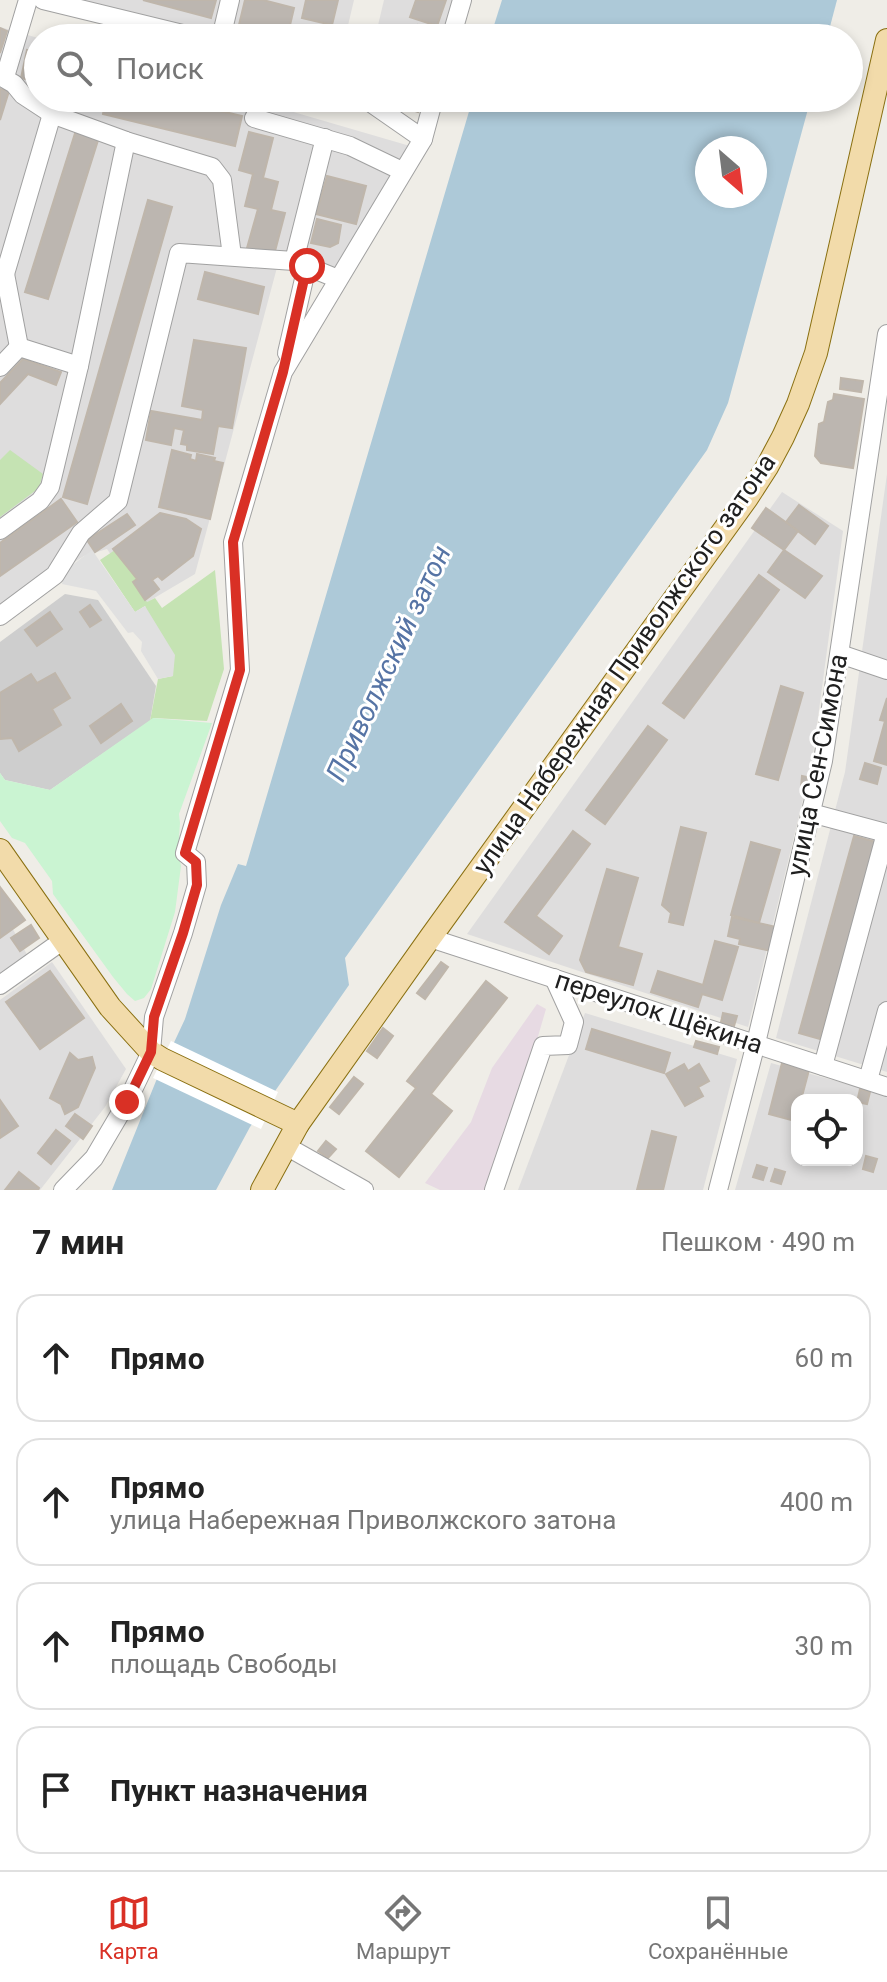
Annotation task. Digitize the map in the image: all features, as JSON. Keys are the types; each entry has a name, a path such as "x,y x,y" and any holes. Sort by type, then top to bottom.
{"main road":[{"name":"улица Набережная Приволжского затона","path":"262,1190 298,1124 767,467 798,404 816,353 880,109 887,40"},
{"path":"1,855 110,1007 157,1055 298,1124"}],"street":[{"path":"24,96 14,84 2,77 28,0"},
{"path":"43,0 142,24"},
{"path":"224,24 230,0"},
{"path":"455,24 462,0"},
{"path":"49,112 126,141 207,164 222,180 232,256"},
{"path":"384,112 423,139"},
{"path":"283,372 423,139 430,112"},
{"path":"19,347 2,272 52,114"},
{"path":"254,118 350,146 402,171"},
{"path":"63,1190 94,1158 157,1055 154,1017 197,885 196,862 185,853 240,670 233,542 283,372 325,138"},
{"path":"0,530 40,501 50,487 126,141"},
{"path":"0,616 55,575 81,533 118,501 179,253 301,263 338,279"},
{"name":"улица Сен-Симона","path":"718,1190 823,761 840,654 878,459 887,337"},
{"path":"19,347 79,366"},
{"path":"0,367 19,347"},
{"path":"840,654 887,670"},
{"path":"811,813 886,833 878,896 823,1066"},
{"name":"переулок Щёкина","path":"430,938 887,1087"},
{"path":"0,985 62,941"},
{"path":"494,1190 543,1046 568,1045 574,1022 554,978"},
{"path":"868,1080 887,1011"},
{"path":"286,1146 364,1190"}],"shaded area":[{"path":"75,0 354,0 348,24 179,24"},
{"path":"384,0 457,0 449,24 378,24"},
{"path":"0,27 24,34 24,112 293,112 410,146 377,232 331,271 279,260 195,574 144,604 107,549 84,556 0,610"},
{"path":"887,474 887,1072 776,1038 845,772"},
{"path":"782,492 843,531 812,762 748,1027 467,934"},
{"path":"92,550 135,612 145,606 175,655 173,676 158,679 141,651 142,642 133,632 128,633 96,591 62,584 66,570"},
{"path":"65,594 98,600 156,686 150,721 50,790 5,780 0,773 0,642"},
{"path":"0,906 30,960 0,982"},
{"path":"52,962 126,1069 105,1107 40,1190 0,1190 0,1000"},
{"path":"537,1004 546,1009 493,1190 440,1190 425,1183 471,1122 492,1068"},
{"path":"585,1013 737,1059 703,1190 518,1190"},
{"path":"771,1063 887,1095 887,1190 735,1190"}],"green space":[{"path":"10,450 43,474 39,488 0,517 0,460"},
{"path":"115,550 137,579 133,583 147,602 155,598 162,608 215,570 224,669 207,721 154,718 150,721 158,679 173,676 145,606 135,612 100,560"},
{"path":"153,718 212,723 179,814 178,852 181,866 175,912 151,989 144,998 135,1001 113,977 53,894 52,881 25,843 12,838 0,821 0,773 5,780 50,790"}],"water":[{"path":"502,0 837,0 831,24 494,24"},
{"name":"Приволжский затон","path":"469,112 807,112 728,403 707,450 345,958 349,985 250,1127 216,1190 112,1190 185,1019 221,905 238,864 246,866"}],"pier":[{"path":"171,1041 278,1092 261,1129 153,1078"}],"building":[{"path":"143,0 216,0 211,18"},
{"path":"245,0 263,0 294,8 290,24 239,24"},
{"path":"306,0 338,0 332,24 302,18"},
{"path":"416,0 446,0 438,24 410,17"},
{"path":"0,28 7,31 0,53"},
{"path":"0,89 9,91 0,120"},
{"path":"225,112 242,116 235,146 103,114"},
{"path":"77,127 100,134 48,299 25,292"},
{"path":"249,132 273,138 263,178 278,182 271,210 285,213 274,255 247,248 258,209 245,206 253,174 239,170"},
{"path":"327,176 366,186 356,224 316,214"},
{"path":"148,200 172,207 87,504 63,497"},
{"path":"317,219 341,225 338,243 330,247 311,243"},
{"path":"205,272 264,287 258,314 198,299"},
{"path":"194,340 246,348 232,428 218,426 213,454 187,450 187,445 181,444 184,430 174,428 171,445 146,440 151,411 202,420 203,410 182,406"},
{"path":"23,359 61,372 56,385 28,374 0,404 0,383"},
{"path":"841,378 863,381 861,392 840,389"},
{"path":"834,394 864,399 853,468 821,463 815,456 819,424 824,422 828,402 833,400"},
{"path":"172,450 191,455 190,459 196,461 197,454 223,463 210,519 159,507"},
{"path":"61,499 77,522 0,576 0,543"},
{"path":"799,505 828,526 815,544 786,522"},
{"path":"766,508 798,531 784,550 752,528"},
{"path":"160,513 186,519 201,529 193,556 162,580 158,576 152,580 159,589 145,600 133,582 137,579 113,549"},
{"path":"127,514 135,525 95,552 87,540"},
{"path":"784,550 822,576 805,598 768,572"},
{"path":"759,575 779,590 684,718 663,703"},
{"path":"90,605 101,620 90,627 80,612"},
{"path":"50,612 62,629 37,646 25,630"},
{"path":"55,673 70,698 52,709 61,725 19,751 12,738 0,739 0,693 31,674 37,683"},
{"path":"781,686 803,693 778,780 756,774"},
{"path":"887,698 887,765 874,761 885,721 880,720"},
{"path":"121,704 132,721 101,743 90,726"},
{"path":"648,726 667,740 605,824 586,810"},
{"path":"865,763 881,768 877,784 860,779"},
{"path":"802,776 812,778 810,788 801,787"},
{"path":"681,827 706,833 683,925 669,922 671,913 662,905"},
{"path":"573,831 590,844 536,916 562,936 549,954 505,922"},
{"path":"854,836 876,842 820,1039 799,1033"},
{"path":"751,842 780,850 759,923 731,915"},
{"path":"607,869 638,878 618,947 642,954 633,985 586,972 580,960"},
{"path":"0,887 25,920 0,938"},
{"path":"732,917 776,927 771,951 739,944 740,939 728,936"},
{"path":"31,925 39,938 20,951 11,938"},
{"path":"715,941 738,947 722,1000 702,994 698,1007 651,992 658,971 703,985"},
{"path":"441,962 448,967 425,999 417,993"},
{"path":"50,971 84,1018 40,1049 6,1002"},
{"path":"486,981 507,998 431,1094 452,1111 399,1177 366,1151 416,1088 407,1081"},
{"path":"723,1013 737,1016 734,1026 721,1022"},
{"path":"383,1028 393,1036 377,1058 367,1051"},
{"path":"592,1029 670,1053 664,1073 586,1049"},
{"path":"696,1041 719,1047 717,1054 694,1047"},
{"path":"70,1053 78,1060 92,1057 95,1068 78,1107 65,1114 61,1104 50,1098"},
{"path":"782,1063 809,1070 803,1094 791,1094 791,1120 769,1114"},
{"path":"684,1064 688,1071 699,1064 709,1081 698,1087 703,1096 685,1106 666,1074"},
{"path":"354,1077 363,1084 339,1114 330,1107"},
{"path":"860,1089 870,1092 867,1104 863,1103 863,1094 859,1094"},
{"path":"0,1100 18,1126 0,1138"},
{"path":"75,1114 92,1126 83,1139 66,1126"},
{"path":"56,1130 70,1141 51,1164 38,1153"},
{"path":"652,1131 676,1137 663,1190 637,1190"},
{"path":"326,1141 336,1149 328,1158 318,1151"},
{"path":"866,1156 877,1159 873,1172 863,1169"},
{"path":"757,1165 767,1168 763,1180 753,1177"},
{"path":"775,1169 785,1172 781,1184 771,1181"},
{"path":"19,1172 39,1188 38,1190 5,1190"}],"route":[{"path":"127,1102 151,1052 154,1017 197,885 196,862 185,853 240,670 233,542 283,372 307,266"}]}
